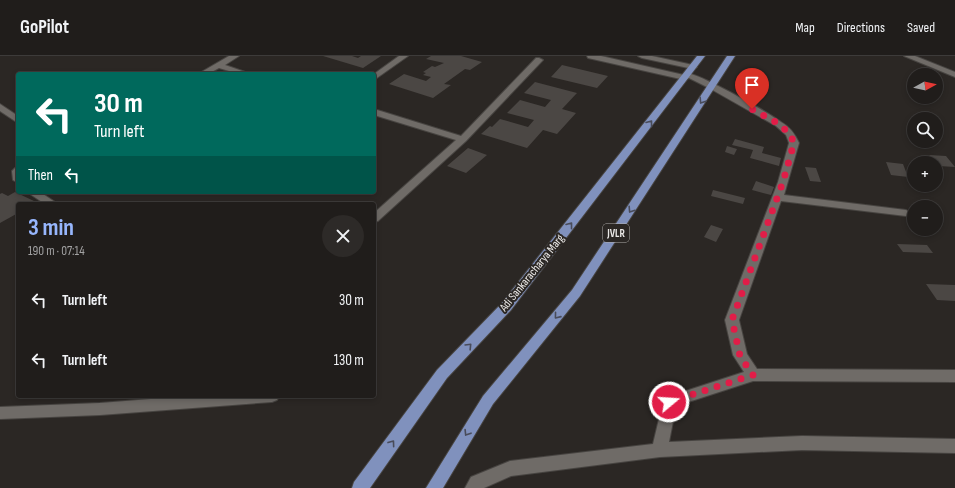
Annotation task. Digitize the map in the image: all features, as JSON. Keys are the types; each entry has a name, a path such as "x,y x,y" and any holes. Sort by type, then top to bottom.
{"main road":[{"name":"Adi Sankaracharya Marg","path":"365,481 442,374 506,307 701,56"},
{"name":"JVLR","path":"434,488 488,400 576,293 731,56"}],"street":[{"path":"206,72 235,56"},
{"path":"376,77 404,56"},
{"path":"591,56 689,73"},
{"path":"642,56 689,73 779,124 790,134 794,143 777,197 732,320 740,356 753,375"},
{"path":"908,56 955,75"},
{"path":"376,217 463,139 539,60"},
{"path":"218,65 241,72"},
{"path":"0,107 16,119"},
{"path":"376,113 463,139"},
{"path":"36,194 50,202"},
{"path":"777,197 906,213"},
{"path":"660,450 669,402 753,375 955,376"},
{"path":"0,413 100,409 246,398"},
{"path":"473,488 477,483 510,469 660,450 802,443 955,446"}],"building":[{"path":"323,56 352,56 358,58 361,56 381,56 363,68"},
{"path":"431,56 461,56 482,62 470,70 465,69 444,84 451,85 433,98 389,84 404,74 426,81 431,77 423,75 426,73 423,72 432,66 435,67 444,63 426,59"},
{"path":"562,65 608,76 597,88 551,77"},
{"path":"535,82 577,93 562,109 576,113 557,134 543,130 527,148 481,134 490,126 492,127 500,119 528,127 534,120 507,113 520,100 545,107 551,100 524,93"},
{"path":"735,139 764,147 762,153 781,158 779,166 750,158 753,150 732,145"},
{"path":"727,146 737,149 734,155 725,152"},
{"path":"468,148 487,155 466,173 447,166"},
{"path":"929,155 946,156 955,167 943,166 943,156"},
{"path":"886,162 903,164 907,177 891,175"},
{"path":"805,167 816,168 821,182 810,181"},
{"path":"756,181 774,187 771,195 752,190"},
{"path":"713,190 745,198 743,204 711,196"},
{"path":"15,192 16,194 36,202 16,202 16,214 0,223 0,194 2,193 8,196"},
{"path":"711,225 723,229 716,242 704,237"},
{"path":"897,244 927,245 933,253 903,252"},
{"path":"926,284 955,285 955,301 937,300"}],"route":[{"path":"669,402 753,375 740,356 732,320 783,182 794,143 790,134 779,124 752,109"}]}
